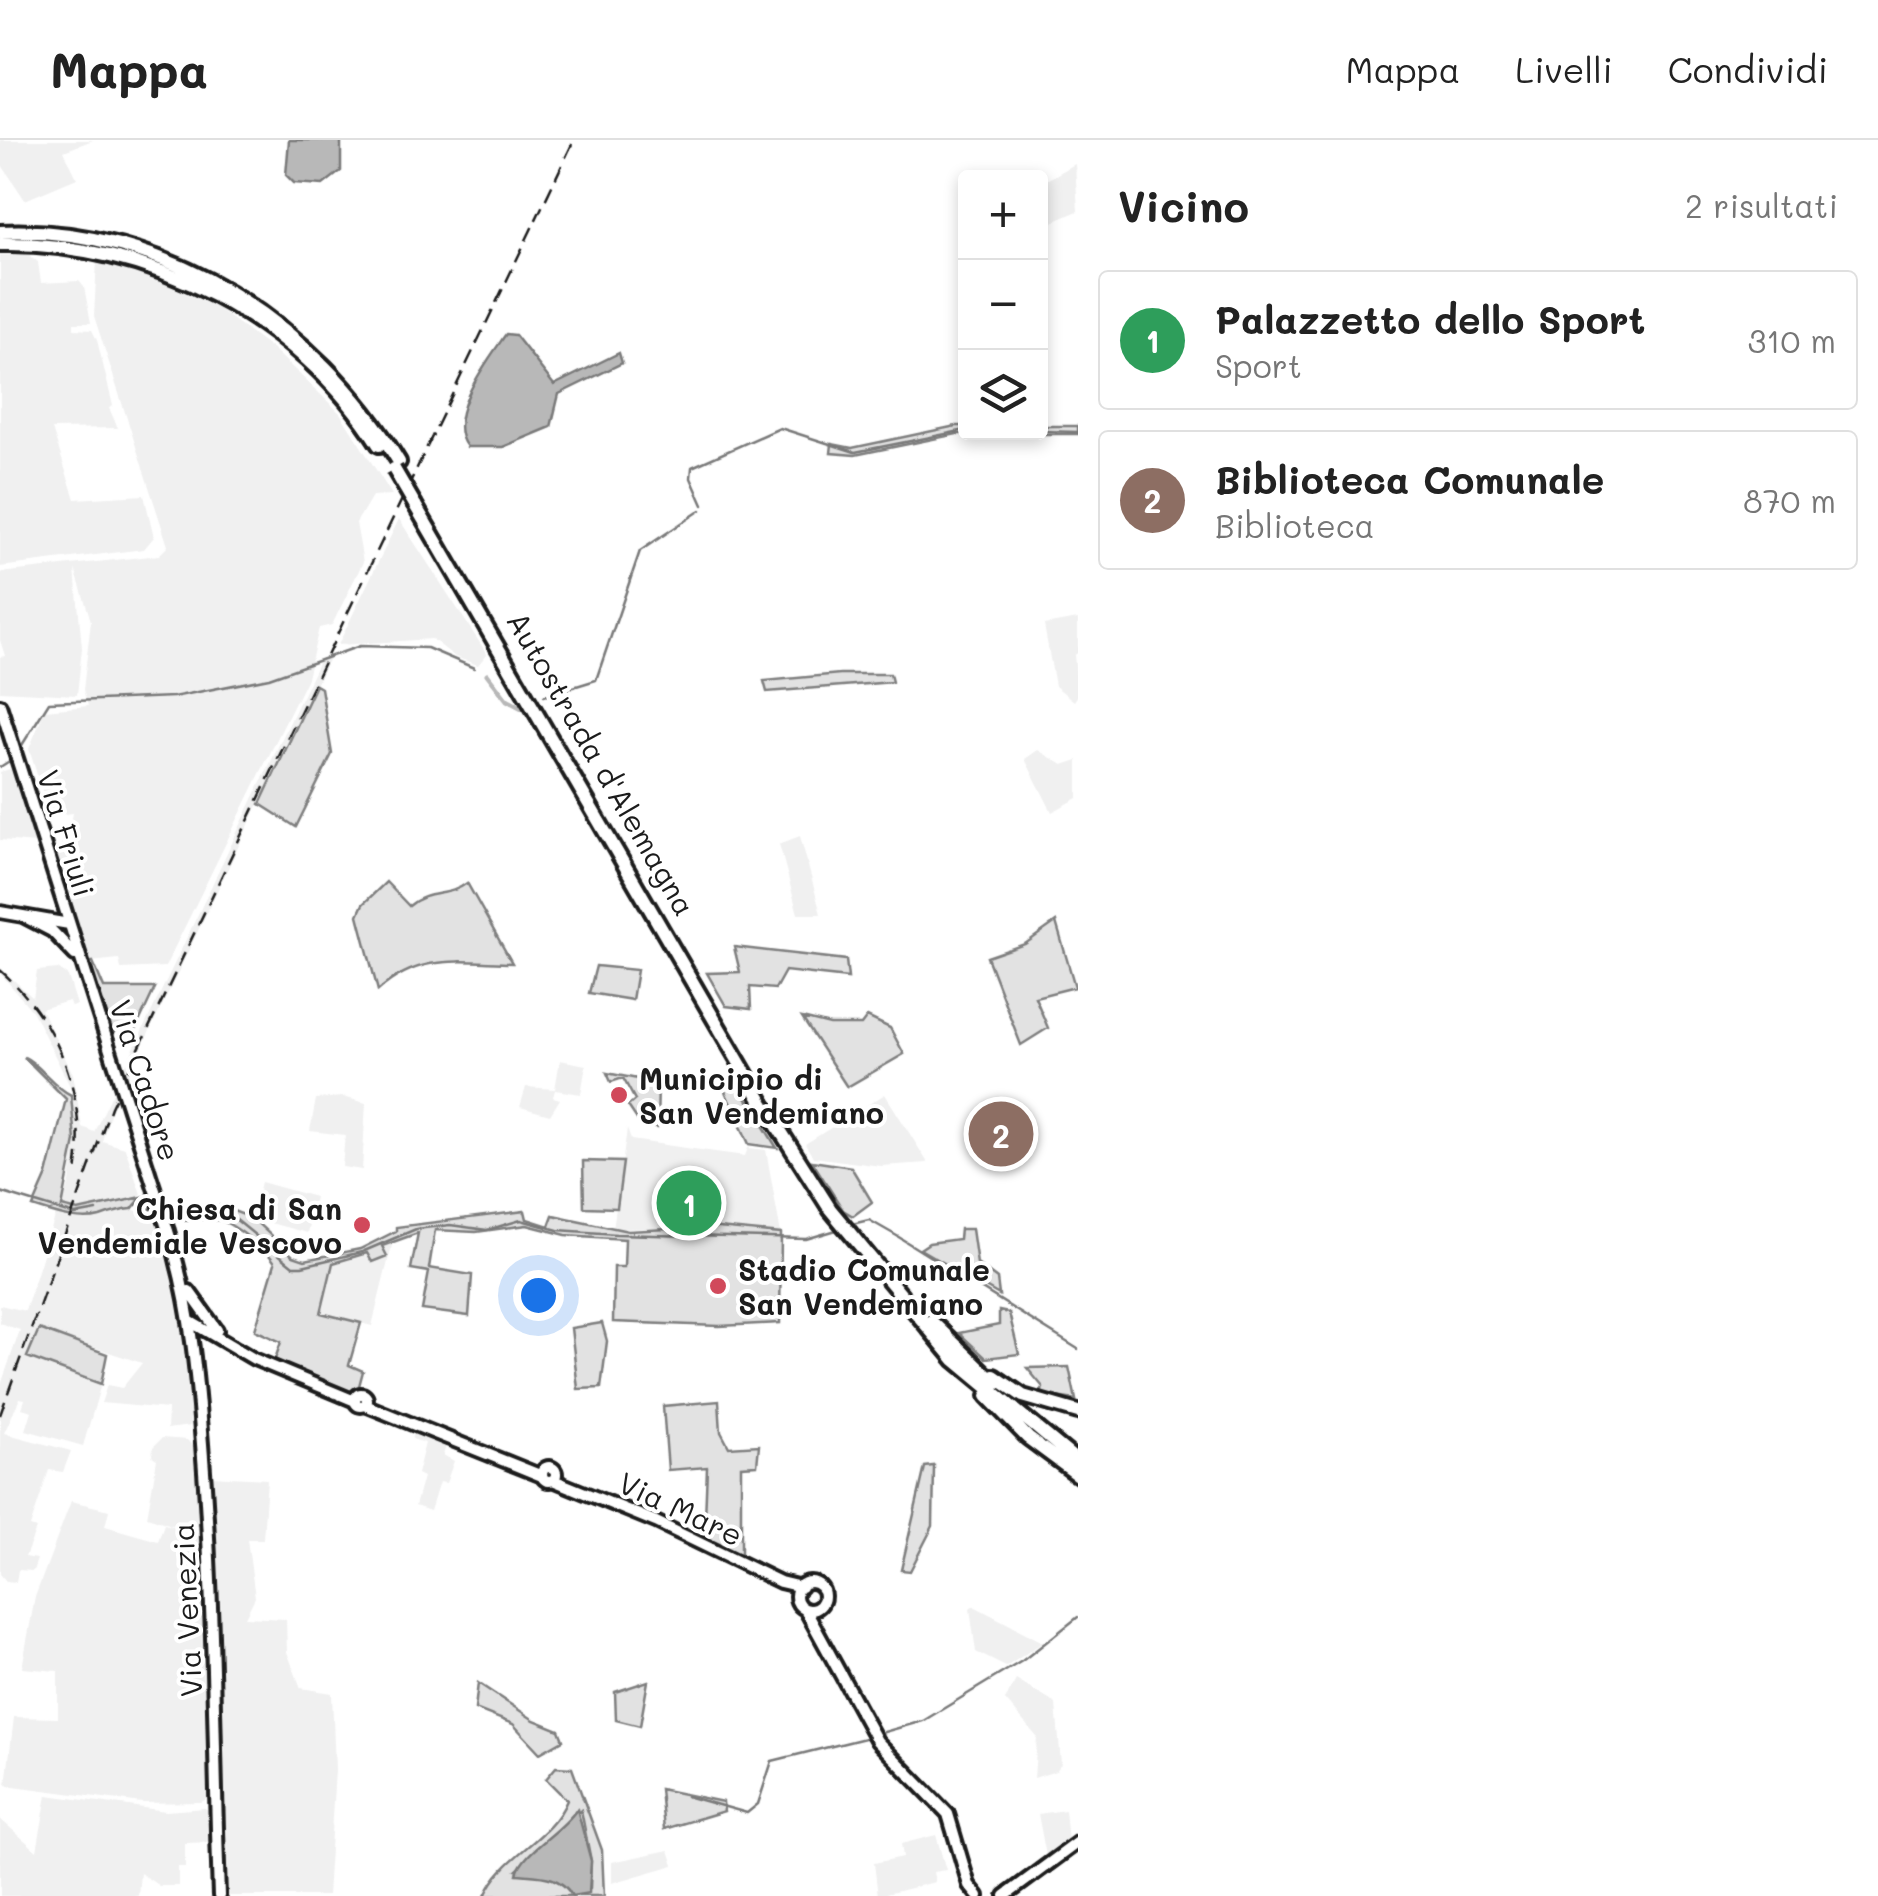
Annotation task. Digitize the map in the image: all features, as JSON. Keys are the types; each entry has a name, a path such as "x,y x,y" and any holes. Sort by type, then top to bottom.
{"highway":[{"name":"Autostrada d'Alemagna","path":"6,238 37,233 107,243 157,257 255,308 332,371 378,427 396,465 799,1156 852,1232 960,1356 1078,1462"},
{"name":"Autostrada d'Alemagna","path":"6,238 158,269 249,316 283,339 326,379 396,465"},
{"name":"Autostrada d'Alemagna","path":"960,1356 1078,1450"},
{"path":"960,1356 1023,1396 1075,1413"},
{"path":"960,1356 1014,1425 1078,1475"}],"main road":[{"name":"Via Friuli","path":"0,705 69,924"},
{"path":"52,925 63,904"},
{"path":"0,912 52,925 69,924"},
{"name":"Via Cadore","path":"69,924 182,1276 191,1322"},
{"name":"Via Cadore","path":"52,925 83,968"},
{"path":"182,1276 208,1324"},
{"path":"191,1322 208,1324"},
{"name":"Via Venezia","path":"191,1322 215,1666 219,1896"},
{"path":"194,1345 208,1324"},
{"name":"Via Mare","path":"208,1324 254,1359 548,1475 799,1593"},
{"path":"811,1608 824,1598 821,1587 810,1583 799,1593 811,1608 816,1626 873,1735 946,1812 978,1896"},
{"path":"1005,1896 1078,1842"},
{"path":"1016,1896 1078,1852"},
{"path":"964,1866 965,1896"}],"shaded area":[{"path":"0,140 93,140 64,151 77,178 25,200 0,162"},
{"path":"289,140 341,140 341,171 323,185 294,183 286,175"},
{"path":"1075,164 1078,211 1048,224 1048,179"},
{"path":"0,255 29,255 38,262 41,283 79,281 84,287 91,323 74,323 74,329 92,330 97,340 113,406 109,408 118,428 52,429 75,499 144,495 154,537 144,549 0,567"},
{"path":"97,260 153,278 217,308 273,349 340,413 392,495 372,496 356,523 363,562 332,625 319,628 307,678 165,967 121,969 119,959 81,963 53,857 66,837 75,840 70,829 73,813 50,816 29,749 45,710 88,706 83,690 91,621 75,569 82,648 77,695 0,691 0,657 5,656 0,640 0,573 159,555 168,546 94,316"},
{"path":"506,334 515,335 554,385 619,353 622,363 559,394 551,427 503,447 467,447 460,421 464,405"},
{"path":"958,426 958,434 855,455 831,453 832,444 852,448"},
{"path":"1048,426 1078,426 1078,434 1048,434"},
{"path":"399,519 487,654 478,665 455,657 432,639 338,645"},
{"path":"1078,619 1078,653 1074,655 1078,695 1074,701 1055,686 1044,625"},
{"path":"329,658 110,1114 102,1141 125,1148 142,1197 78,1211 62,1207 70,1182 75,1141 71,1088 33,1012 1,974 0,967 33,998 37,971 58,969 68,976 77,1005 71,1007 69,1001 41,1009 73,1074 82,1127 94,1132 319,661"},
{"path":"890,674 892,682 767,692 764,681"},
{"path":"316,685 321,688 332,754 296,827 260,804"},
{"path":"1038,750 1063,765 1078,760 1078,798 1052,812 1025,759"},
{"path":"10,769 24,796 37,843 0,840 0,772"},
{"path":"800,836 821,914 798,914 779,844"},
{"path":"386,882 409,906 467,883 512,963 457,961 425,965 409,970 378,991 358,915 363,904"},
{"path":"1056,922 1075,987 1035,997 1048,1028 1021,1045 987,957 1025,944"},
{"path":"734,947 846,960 848,978 785,971 775,989 750,987 751,1009 726,1006 707,973 740,972"},
{"path":"93,962 104,988 155,988 133,1035 117,1029 110,1040 87,963"},
{"path":"596,966 637,970 632,1000 589,993"},
{"path":"867,1017 890,1028 904,1054 847,1087 802,1018 830,1025 861,1025"},
{"path":"24,1057 71,1095 75,1141 62,1207 78,1211 142,1197 132,1209 83,1219 33,1207 47,1175 66,1099"},
{"path":"560,1060 586,1065 581,1094 555,1090 553,1097 560,1099 550,1115 520,1107 526,1087 555,1089"},
{"path":"607,1073 658,1083 657,1128 640,1124 628,1106 635,1100 623,1078 611,1082"},
{"path":"736,1081 777,1148 749,1144 724,1089"},
{"path":"885,1094 928,1163 881,1166 813,1157 805,1144"},
{"path":"343,1097 366,1103 362,1170 342,1167 345,1135 310,1131 316,1099"},
{"path":"627,1129 631,1140 745,1156 748,1148 766,1150 781,1234 708,1227 613,1229"},
{"path":"583,1161 623,1162 617,1208 584,1207"},
{"path":"812,1161 851,1167 872,1202 853,1216 843,1210"},
{"path":"261,1182 315,1197 307,1233 252,1218"},
{"path":"220,1206 252,1218 293,1256 305,1260 360,1249 396,1231 396,1227 525,1211 527,1219 549,1226 553,1215 628,1231 708,1227 781,1234 780,1323 719,1326 613,1322 614,1267 624,1267 625,1239 566,1235 527,1225 476,1232 435,1230 429,1268 472,1275 469,1316 422,1310 429,1272 411,1269 418,1233 382,1246 387,1256 372,1262 367,1253 333,1263 321,1313 361,1323 349,1365 363,1371 359,1386 350,1392 274,1362 281,1342 255,1330 275,1263 248,1237 216,1220"},
{"path":"132,1209 153,1217 187,1326 192,1387 190,1426 167,1429 168,1409 101,1403 107,1385 122,1388 142,1363 39,1329 28,1357 101,1384 83,1446 26,1430 32,1411 22,1408 25,1399 20,1398 4,1433 71,1451 63,1472 49,1470 30,1527 36,1529 25,1557 37,1559 33,1571 18,1570 16,1582 6,1581 0,1574 0,1388 20,1330 0,1323 0,1305 25,1311 56,1214 91,1218"},
{"path":"960,1229 972,1229 977,1264 997,1279 999,1295 920,1249 929,1243 959,1239"},
{"path":"393,1241 372,1326 321,1313 333,1263 360,1257"},
{"path":"999,1311 1009,1313 1019,1354 986,1358 959,1333 999,1325"},
{"path":"602,1323 607,1341 601,1388 578,1389 571,1328"},
{"path":"39,1329 107,1354 101,1384 27,1357"},
{"path":"1069,1367 1076,1400 1041,1395 1043,1387 1027,1368"},
{"path":"719,1401 721,1432 729,1447 759,1445 757,1465 741,1466 741,1563 704,1545 707,1467 668,1470 663,1406"},
{"path":"417,1424 449,1437 443,1455 454,1461 446,1483 439,1482 430,1511 415,1506 423,1477 417,1474 425,1443 412,1439"},
{"path":"162,1438 187,1440 197,1450 203,1525 182,1527 201,1533 212,1796 201,1802 142,1803 6,1785 14,1717 58,1718 58,1671 22,1668 35,1597 71,1501 109,1510 105,1526 158,1541 164,1524 181,1528 147,1517 157,1459 152,1456 153,1447"},
{"path":"934,1466 933,1526 910,1571 901,1570 925,1467"},
{"path":"210,1476 267,1479 263,1539 247,1539 255,1597 245,1617 286,1619 287,1652 301,1688 332,1693 335,1770 327,1896 226,1896 219,1598"},
{"path":"974,1606 1043,1642 1006,1667 976,1652 970,1609"},
{"path":"1016,1680 1056,1704 1061,1764 1056,1771 1034,1778 1037,1737 1005,1700"},
{"path":"648,1681 640,1726 616,1720 615,1692"},
{"path":"478,1683 534,1720 559,1730 563,1740 540,1753 513,1724 475,1709"},
{"path":"556,1767 572,1768 602,1850 604,1896 580,1896 590,1888 591,1861 581,1810 517,1870 556,1880 572,1896 485,1896 503,1869 560,1814 567,1800 546,1779"},
{"path":"660,1789 723,1802 724,1811 664,1829"},
{"path":"47,1795 166,1811 205,1808 212,1814 212,1842 185,1843 185,1867 178,1867 178,1886 159,1886 140,1873 138,1896 0,1896 0,1819 37,1851"},
{"path":"577,1809 591,1861 589,1893 572,1896 555,1880 517,1874 527,1858"},
{"path":"1065,1810 1068,1842 1046,1856 1038,1814"},
{"path":"936,1835 946,1870 933,1872 935,1882 878,1896 874,1863 903,1857 901,1844"},
{"path":"669,1850 674,1865 612,1883 612,1862"}],"waterway":[{"path":"703,505 691,478 692,467 780,428 855,452 958,432"},
{"path":"1048,431 1078,432"},
{"path":"544,696 596,680 640,551 701,510"},
{"path":"19,750 49,702 173,697 269,678 360,646 427,648 474,668"},
{"path":"487,674 507,700 522,708"},
{"path":"0,767 11,760"},
{"path":"0,1192 75,1215 97,1211"},
{"path":"137,1205 155,1210"},
{"path":"167,1216 190,1221 229,1214 293,1266 362,1252 416,1229 450,1225 487,1230 521,1220 558,1230 616,1234 806,1239 840,1229"},
{"path":"852,1224 869,1220 1078,1349"},
{"path":"877,1734 923,1721 1022,1661 1078,1617"},
{"path":"686,1796 747,1813 758,1804 772,1761 869,1737"}],"railway":[{"path":"0,1415 111,1107 574,140"},
{"path":"0,970 38,1012 64,1062 77,1116 76,1172"}],"place":[{"name":"Municipio di San Vendemiano","path":"619,1095"},
{"name":"Biblioteca Comunale","path":"1001,1134"},
{"name":"Palazzetto dello Sport","path":"689,1203"},
{"name":"Chiesa di San Vendemiale Vescovo","path":"362,1225"},
{"name":"Stadio Comunale San Vendemiano","path":"718,1286"}]}
